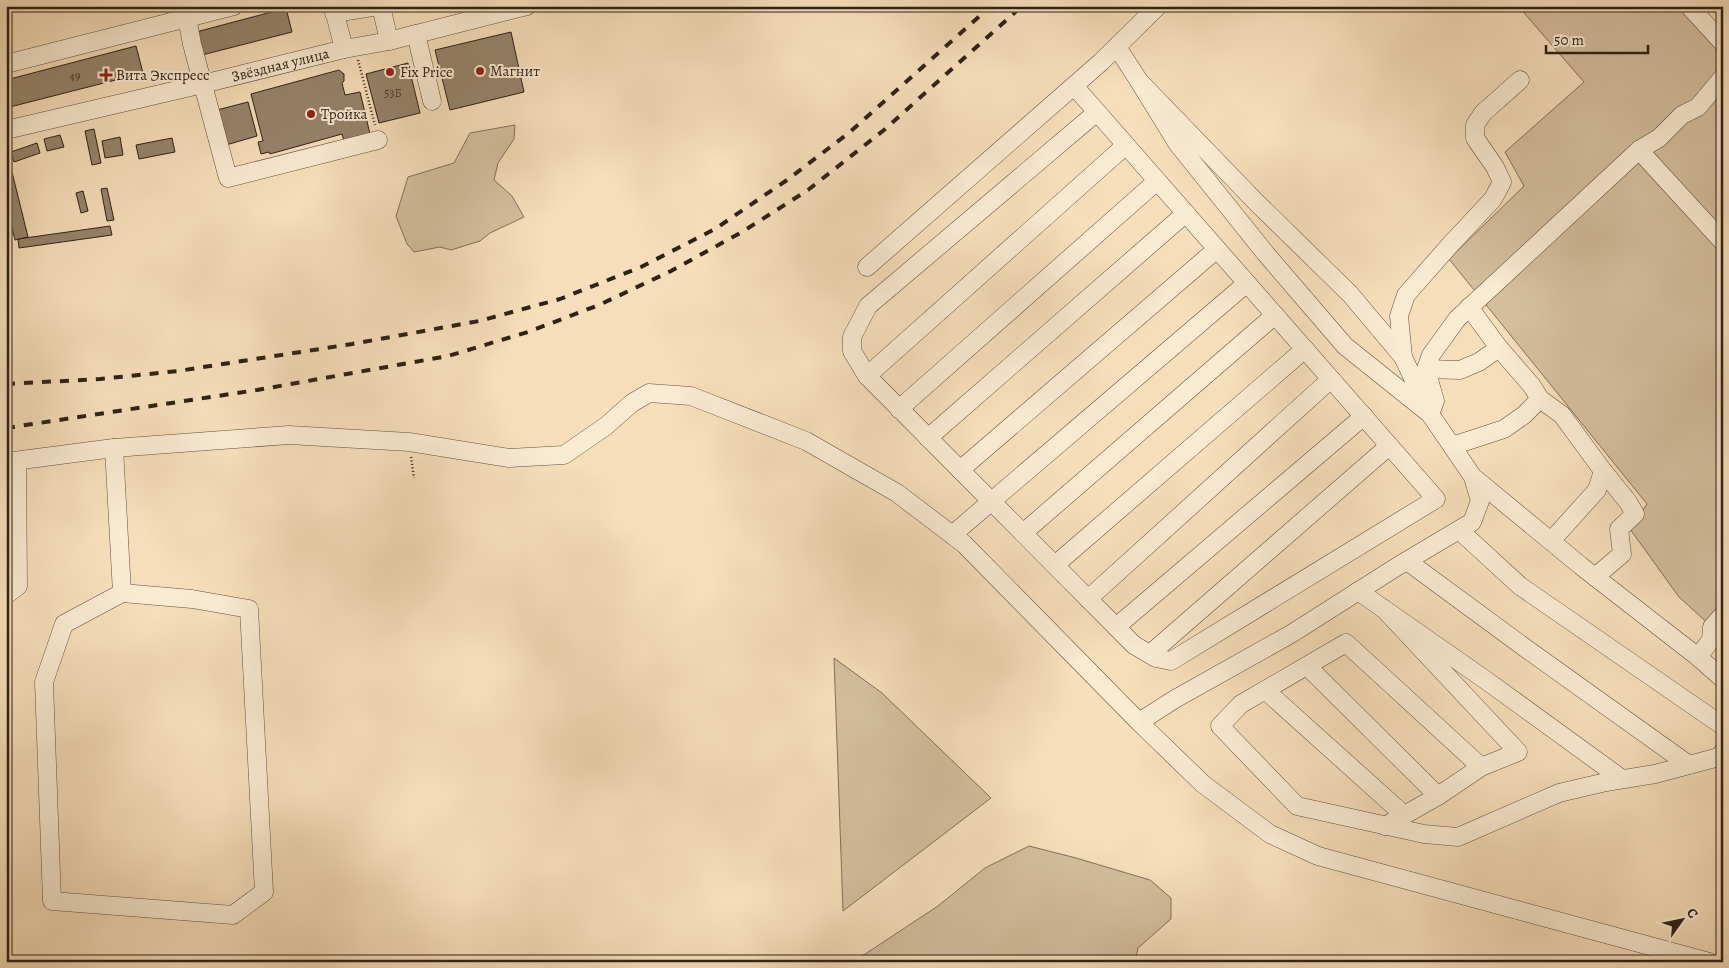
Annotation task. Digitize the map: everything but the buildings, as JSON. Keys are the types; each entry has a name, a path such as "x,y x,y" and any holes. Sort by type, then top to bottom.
{"street":[{"path":"6,64 188,12 234,6"},
{"path":"349,48 333,10 380,6 389,41"},
{"name":"Звёздная улица","path":"6,130 349,48 389,41 527,6"},
{"path":"867,267 1074,86 1158,6"},
{"path":"1689,6 1723,42"},
{"path":"188,12 203,84 228,178 378,140"},
{"path":"416,34 432,101"},
{"path":"1117,47 1177,144 1266,254 1345,346 1430,414"},
{"path":"1430,414 1435,401 1426,369 1431,354 1457,319 1639,150 1659,138 1682,115 1698,107 1723,77"},
{"path":"1403,357 1399,316 1406,295 1494,199 1502,182 1495,167 1475,138 1476,125 1483,113 1520,80"},
{"path":"1139,81 1256,202 1350,294 1403,357 1430,414 1473,477 1723,679"},
{"path":"1074,86 1097,112 1126,145 1157,181 1186,213 1304,349 1364,416 1436,499 1171,660 1156,658 1134,644 867,376 852,351 852,337 868,306 1097,112"},
{"path":"867,376 1126,145"},
{"path":"1639,150 1723,243"},
{"path":"899,409 1157,181"},
{"path":"928,438 1186,213"},
{"path":"960,470 1217,249"},
{"path":"952,535 1247,283"},
{"path":"1469,307 1532,386 1540,399 1562,415 1628,502 1634,514 1620,529 1622,554 1595,577"},
{"path":"1023,533 1275,315"},
{"path":"1426,369 1460,370 1479,362 1500,348"},
{"path":"1055,565 1304,349"},
{"path":"1088,599 1331,379"},
{"path":"6,595 18,586 11,462 114,448 289,435 409,442 509,458 564,455 649,393 690,396 806,441 897,493 964,544 1138,722 1210,790 1270,834 1318,856 1709,962"},
{"path":"1452,446 1504,430 1524,415 1540,399"},
{"path":"1116,626 1364,416"},
{"path":"1150,654 1390,446"},
{"path":"114,448 122,593"},
{"path":"1550,541 1597,490 1603,471"},
{"path":"1138,722 1290,634 1472,522 1480,501 1473,477"},
{"path":"1459,530 1520,586 1723,726"},
{"path":"1407,561 1689,765"},
{"path":"1358,591 1488,681 1622,779"},
{"path":"122,593 192,599 250,609 264,892 233,915 52,901 44,682 64,624 122,593"},
{"path":"1384,609 1518,752 1482,767 1438,796 1385,826"},
{"path":"1698,657 1711,640 1712,627 1723,615"},
{"path":"1482,767 1346,642 1241,704 1220,726 1297,806 1424,834 1458,838 1559,793 1622,779 1655,774 1719,757 1723,752"},
{"path":"1307,666 1438,796"},
{"path":"1266,690 1404,814"}],"path":[{"path":"349,48 378,140"},
{"path":"409,442 414,478"}],"shaded area":[{"path":"1518,6 1676,6 1723,53 1723,637 1679,597 1630,529 1647,504 1449,259 1524,186 1505,152 1584,82"},
{"path":"515,125 514,139 498,163 494,180 512,196 524,217 490,233 480,241 451,250 440,247 414,252 407,244 396,216 408,177 454,163 470,133"},
{"path":"834,658 882,693 991,798 843,911"},
{"path":"1029,846 1150,880 1171,898 1171,919 1138,948 1135,962 853,962 938,906 985,868"}],"railway":[{"path":"6,384 100,379 178,371 352,344 479,321 560,299 641,267 715,229 787,180 850,132 991,6"},
{"path":"6,428 257,390 448,356 528,332 599,305 671,271 742,232 808,190 884,130 1022,6"}],"place":[{"name":"Магнит","path":"480,71"},
{"name":"Fix Price","path":"390,72"},
{"name":"Вита Экспресс","path":"106,75"},
{"name":"Тройка","path":"311,114"}]}
